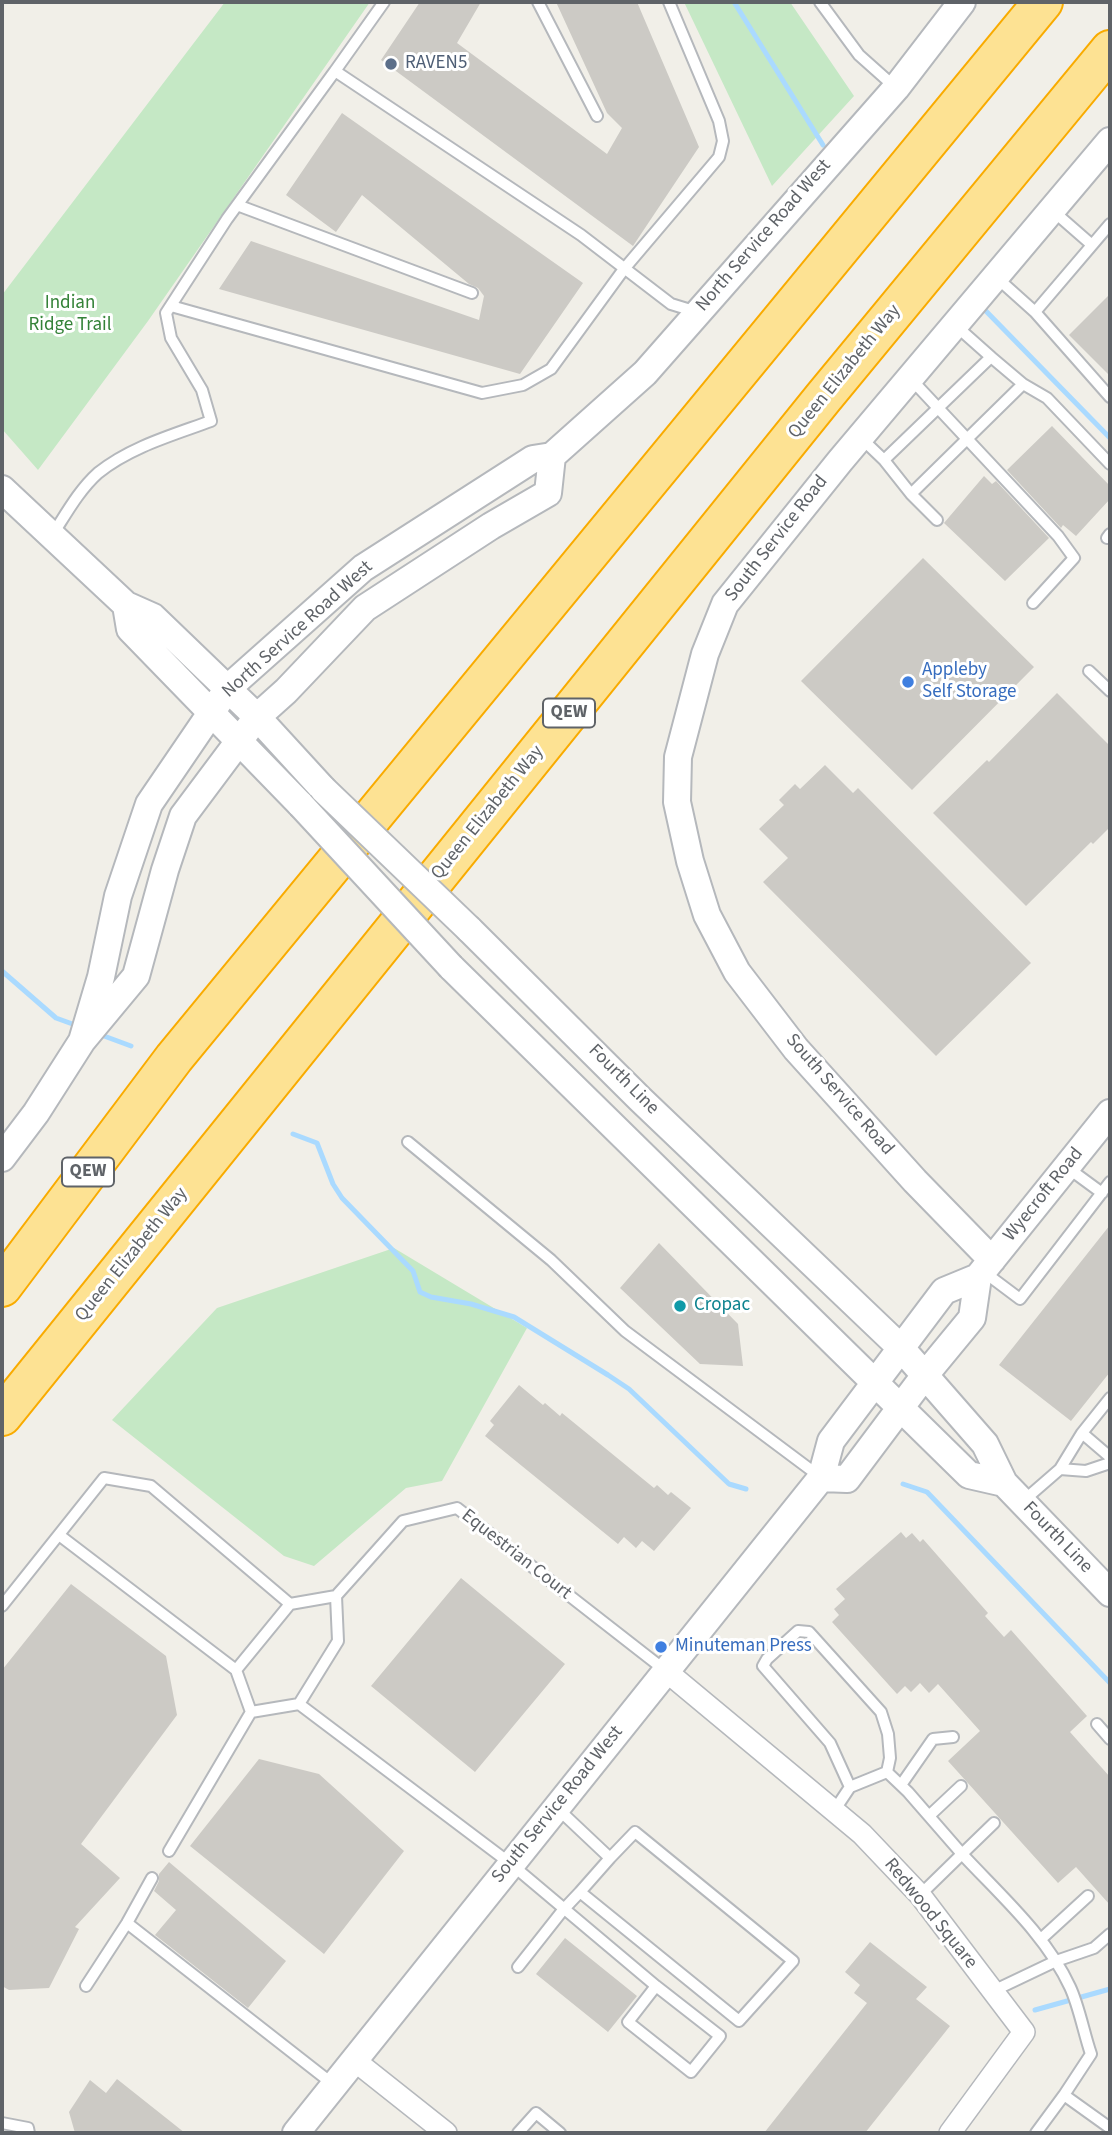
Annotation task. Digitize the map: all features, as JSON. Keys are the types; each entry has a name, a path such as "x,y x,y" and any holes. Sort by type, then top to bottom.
{"highway":[{"name":"QEW","path":"2,1287 182,1047 1043,2"},
{"name":"Queen Elizabeth Way","path":"2,1416 823,398 1110,50"},
{"path":"2,1441 32,1379"}],"street":[{"name":"North Service Road West","path":"82,1041 101,977 118,896 149,804 228,688 363,568 533,459 552,456 645,373 896,88 962,2"},
{"name":"South Service Road","path":"984,1269 915,1181 796,1049 737,972 707,915 691,861 677,802 678,757 705,654 725,604 860,437 1110,141"},
{"name":"North Service Road West","path":"2,1158 36,1112 82,1041 136,976 183,816 238,741 257,717 286,691 365,608 491,526 548,493 552,456"},
{"path":"2,489 126,605"},
{"name":"Fourth Line","path":"126,605 153,617 228,688 323,789 640,1099 901,1348 985,1444 1004,1483 1110,1593"},
{"name":"Fourth Line","path":"126,605 130,629 451,967 969,1475 1004,1483"},
{"name":"Wyecroft Road","path":"875,1382 944,1291 984,1269 1110,1114"},
{"path":"821,1478 847,1479 925,1375 972,1318 984,1269"},
{"name":"South Service Road West","path":"296,2133 821,1478 831,1441 875,1382"},
{"name":"Redwood Square","path":"666,1671 862,1834 920,1895 1024,2032 950,2133"},
{"path":"354,2060 446,2133"}],"lane":[{"path":"51,536 79,494 98,473 135,450 211,421 202,390 170,338 166,313 237,205 384,2"},
{"path":"538,2 597,116"},
{"path":"170,306 482,393 523,385 551,369 624,269 719,157 723,141 719,121 669,2"},
{"path":"820,2 859,55 896,88"},
{"path":"335,71 581,235 671,304 696,312"},
{"path":"237,205 472,293"},
{"path":"1052,210 1092,245"},
{"path":"1035,312 1110,224"},
{"path":"996,276 1035,312 1110,397"},
{"path":"955,325 1023,384 1047,398 1110,464"},
{"path":"884,460 992,357"},
{"path":"910,378 1058,536 1074,558 1033,603"},
{"path":"911,494 1023,384"},
{"path":"860,437 937,520"},
{"path":"1089,671 1110,691"},
{"path":"408,1142 551,1260 625,1331 821,1478"},
{"path":"1067,1167 1102,1193"},
{"path":"984,1269 1020,1300 1110,1182"},
{"path":"1022,1502 1059,1469 1082,1433 1110,1398"},
{"path":"1082,1433 1110,1457"},
{"path":"1059,1469 1086,1471 1110,1463"},
{"path":"2,1606 104,1478 151,1486 290,1604"},
{"name":"Equestrian Court","path":"336,1596 403,1521 457,1508 666,1671"},
{"path":"59,1535 236,1670 251,1712"},
{"path":"236,1670 290,1604 336,1596 338,1641 299,1704"},
{"path":"850,1787 830,1743 764,1666 767,1659 798,1631 809,1632 881,1712 888,1734 890,1758 887,1772"},
{"path":"251,1712 299,1704 511,1864 563,1910 720,2036 691,2072 628,2022 656,1986"},
{"path":"169,1851 251,1712"},
{"path":"1097,1724 1110,1739"},
{"path":"901,1785 933,1739 954,1737"},
{"path":"834,1811 850,1787 887,1772"},
{"path":"887,1772 1041,1939 1072,1990 1091,2054 1037,2133"},
{"path":"929,1816 961,1786"},
{"path":"557,1808 610,1858"},
{"path":"920,1895 994,1823"},
{"path":"518,1967 563,1910 635,1832 793,1961 739,2021 580,1892"},
{"path":"86,1986 127,1923 152,1878"},
{"path":"1041,1939 1088,1896"},
{"path":"127,1923 334,2086"},
{"path":"993,1992 1056,1961 1094,1948 1110,1934"},
{"path":"1065,2095 1110,2128"},
{"path":"518,2133 536,2113 560,2133"},
{"path":"2,2123 28,2128 29,2133"}],"green space":[{"name":"Indian Ridge Trail","path":"225,2 370,2 148,321 38,470 2,429 2,295"},
{"path":"684,2 790,2 854,96 772,186"},
{"path":"394,1248 527,1328 442,1481 406,1488 314,1566 284,1556 112,1420 217,1308"}],"building":[{"path":"420,2 481,2 457,43 607,154 622,128 607,113 556,2 637,2 699,147 633,246 381,60"},
{"path":"342,113 583,283 520,374 219,289 251,241 479,320 484,296 478,288 469,284 362,195 336,232 286,195"},
{"path":"1110,294 1110,376 1069,335"},
{"path":"1052,426 1110,486 1110,499 1076,536 1063,525 1061,528 1007,470"},
{"path":"984,476 992,484 996,481 1049,538 1005,581 944,523"},
{"path":"923,558 1034,667 912,790 801,681"},
{"path":"1057,693 1110,746 1110,827 1026,906 933,813 987,760 989,762"},
{"path":"825,765 853,793 858,788 1031,963 936,1056 763,882 788,858 759,829 784,805 779,800 795,784 800,789"},
{"path":"1110,1225 1110,1372 1071,1421 999,1365"},
{"name":"Cropac","path":"659,1243 738,1324 743,1366 700,1364 620,1288"},
{"path":"519,1385 543,1405 545,1403 560,1416 562,1413 654,1488 657,1485 668,1495 671,1492 691,1508 654,1551 642,1541 636,1548 624,1537 618,1544 485,1436 494,1425 490,1421"},
{"path":"901,1532 906,1538 912,1533 920,1542 923,1539 988,1613 985,1616 1004,1637 1011,1630 1087,1716 1070,1732 1110,1777 1110,1905 1076,1867 1058,1883 948,1761 980,1731 938,1684 929,1693 920,1683 911,1692 905,1686 897,1694 832,1622 839,1615 834,1609 845,1599 836,1589"},
{"path":"461,1578 565,1664 475,1772 371,1686"},
{"path":"71,1584 166,1656 177,1715 81,1844 120,1878 75,1927 79,1929 49,1988 9,1990 2,1986 2,1670"},
{"path":"259,1759 319,1774 404,1851 324,1954 190,1846"},
{"path":"169,1862 286,1961 248,2008 155,1935 176,1910 154,1891 159,1874"},
{"path":"565,1938 637,1996 608,2032 536,1974"},
{"path":"870,1942 927,1987 916,1999 950,2026 865,2133 764,2133 867,2003 854,1993 860,1985 845,1972"},
{"path":"117,2079 185,2133 75,2133 69,2112 90,2080 106,2093"}],"waterway":[{"path":"734,2 823,145"},
{"path":"981,306 1110,438"},
{"path":"2,971 56,1018 78,1026"},
{"path":"104,1036 131,1046"},
{"path":"293,1134 317,1143 333,1184 342,1198 413,1271 420,1292 514,1317 629,1389 729,1484 746,1489"},
{"path":"903,1484 927,1492 1110,1683"},
{"path":"1035,2010 1110,1989"}],"place":[{"name":"RAVEN5","path":"391,64"},
{"name":"Appleby Self Storage","path":"908,682"},
{"name":"Cropac","path":"680,1306"},
{"name":"Minuteman Press","path":"661,1647"}]}
